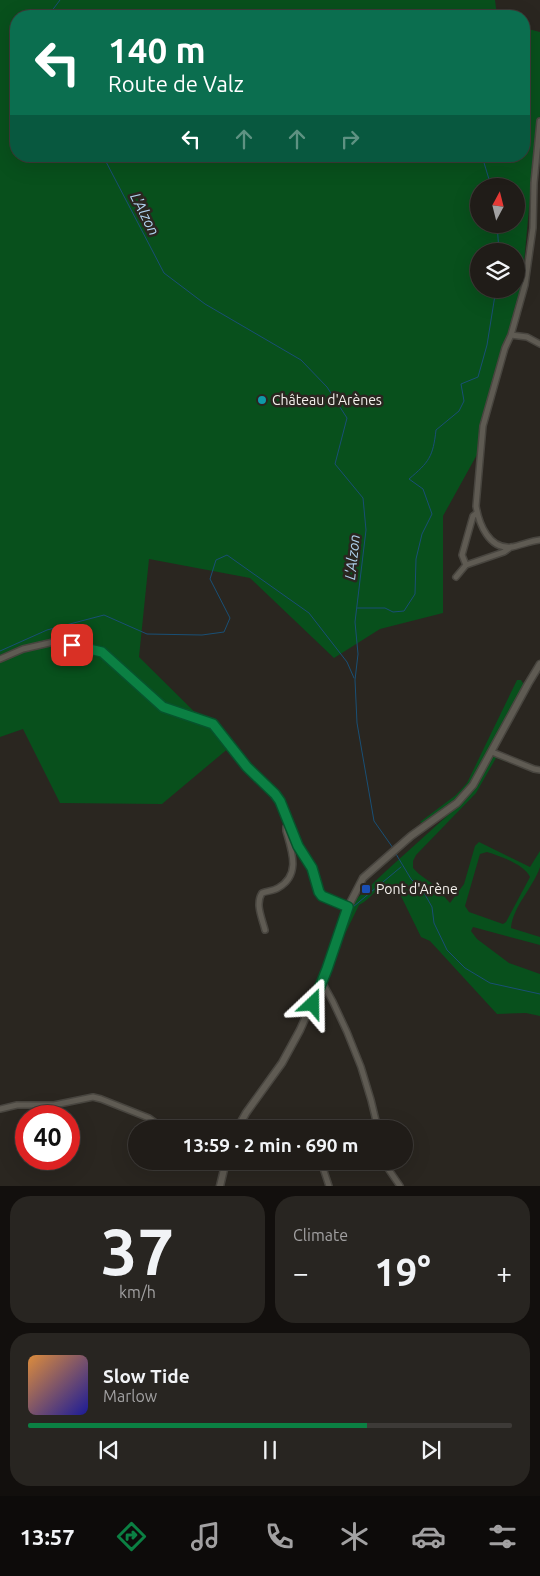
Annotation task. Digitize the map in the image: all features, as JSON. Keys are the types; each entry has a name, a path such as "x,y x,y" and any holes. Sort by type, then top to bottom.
{"street":[{"path":"540,121 534,183 533,228 525,285 511,336 505,348 484,426 477,494 477,513 484,530 496,544 512,547 540,540"},
{"path":"511,336 527,337 540,344"},
{"path":"466,565 462,555 473,516 477,513"},
{"path":"456,576 466,565 504,552 512,547"},
{"path":"0,659 24,649 58,641 102,652 163,707 213,724 247,767 280,801 298,846 312,868 319,892 326,898 348,907"},
{"path":"242,1120 282,1063 313,1004 348,907 359,885 371,870 411,836 457,803 473,785 540,664"},
{"path":"492,752 540,770"},
{"path":"265,930 258,902 260,896 262,893 273,891 284,884 293,870 293,857 286,831 288,824"},
{"path":"322,982 344,1025 361,1067 376,1120"},
{"path":"0,1109 17,1105 54,1105 93,1096 152,1120"},
{"path":"220,1186 224,1170"},
{"path":"324,1170 328,1186"},
{"path":"389,1170 400,1186"}],"green space":[{"path":"0,0 495,0 496,10 10,10 10,162 530,162 530,30 540,32 540,116 525,252 525,243 470,243 470,298 520,298 492,391 479,451 443,516 443,613 380,629 334,658 250,578 149,559 139,657 230,747 162,804 60,803 23,729 0,737"},
{"path":"517,680 521,680 524,685 472,782 454,801 441,811 422,823 420,822 456,795 467,783"},
{"path":"494,753 540,770 540,773 496,758 476,793 416,855 413,861 413,868 434,885 450,903 464,884 475,846 479,842 530,867 540,851 540,867 537,875 515,912 511,928 540,937 540,945 473,927 471,931 477,939 509,963 540,974 540,1016 526,1013 497,1014 430,941 421,937 400,894 394,886 382,887 359,905 344,936 342,932 352,903 473,790","holes":["487,852 518,865 530,877 506,922 503,924 469,912 465,906 480,854"]}],"waterway":[{"name":"L'Alzon","path":"52,10 60,0"},
{"name":"L'Alzon","path":"106,162 164,273 205,304 301,360 327,387 347,418 335,464 363,498 366,530 355,622 358,654 355,680 357,723 374,821 393,848"},
{"path":"484,162 489,178"},
{"path":"498,233 498,243"},
{"path":"357,608 385,608 393,612 404,611 415,594 416,559 422,534 432,514 423,489 409,479 429,458 436,430 459,411 464,401 461,384 478,377 487,345 495,298"},
{"path":"0,651 47,630 104,615 147,634 202,635 224,632 230,618 210,579 216,560 227,555 309,613 347,662 354,678"},
{"name":"L'Alzon","path":"396,854 411,879 423,891 432,907 434,923 447,950 465,968 490,983 540,994"},
{"path":"348,917 353,907 401,867"},
{"path":"328,977 331,968"}],"place":[{"name":"Château d'Arènes","path":"262,400"},
{"name":"Pont d'Arène","path":"366,889"}],"route":[{"path":"72,645 102,652 163,707 213,724 247,767 280,801 298,846 312,868 319,892 322,896 348,907 313,1004"}]}
